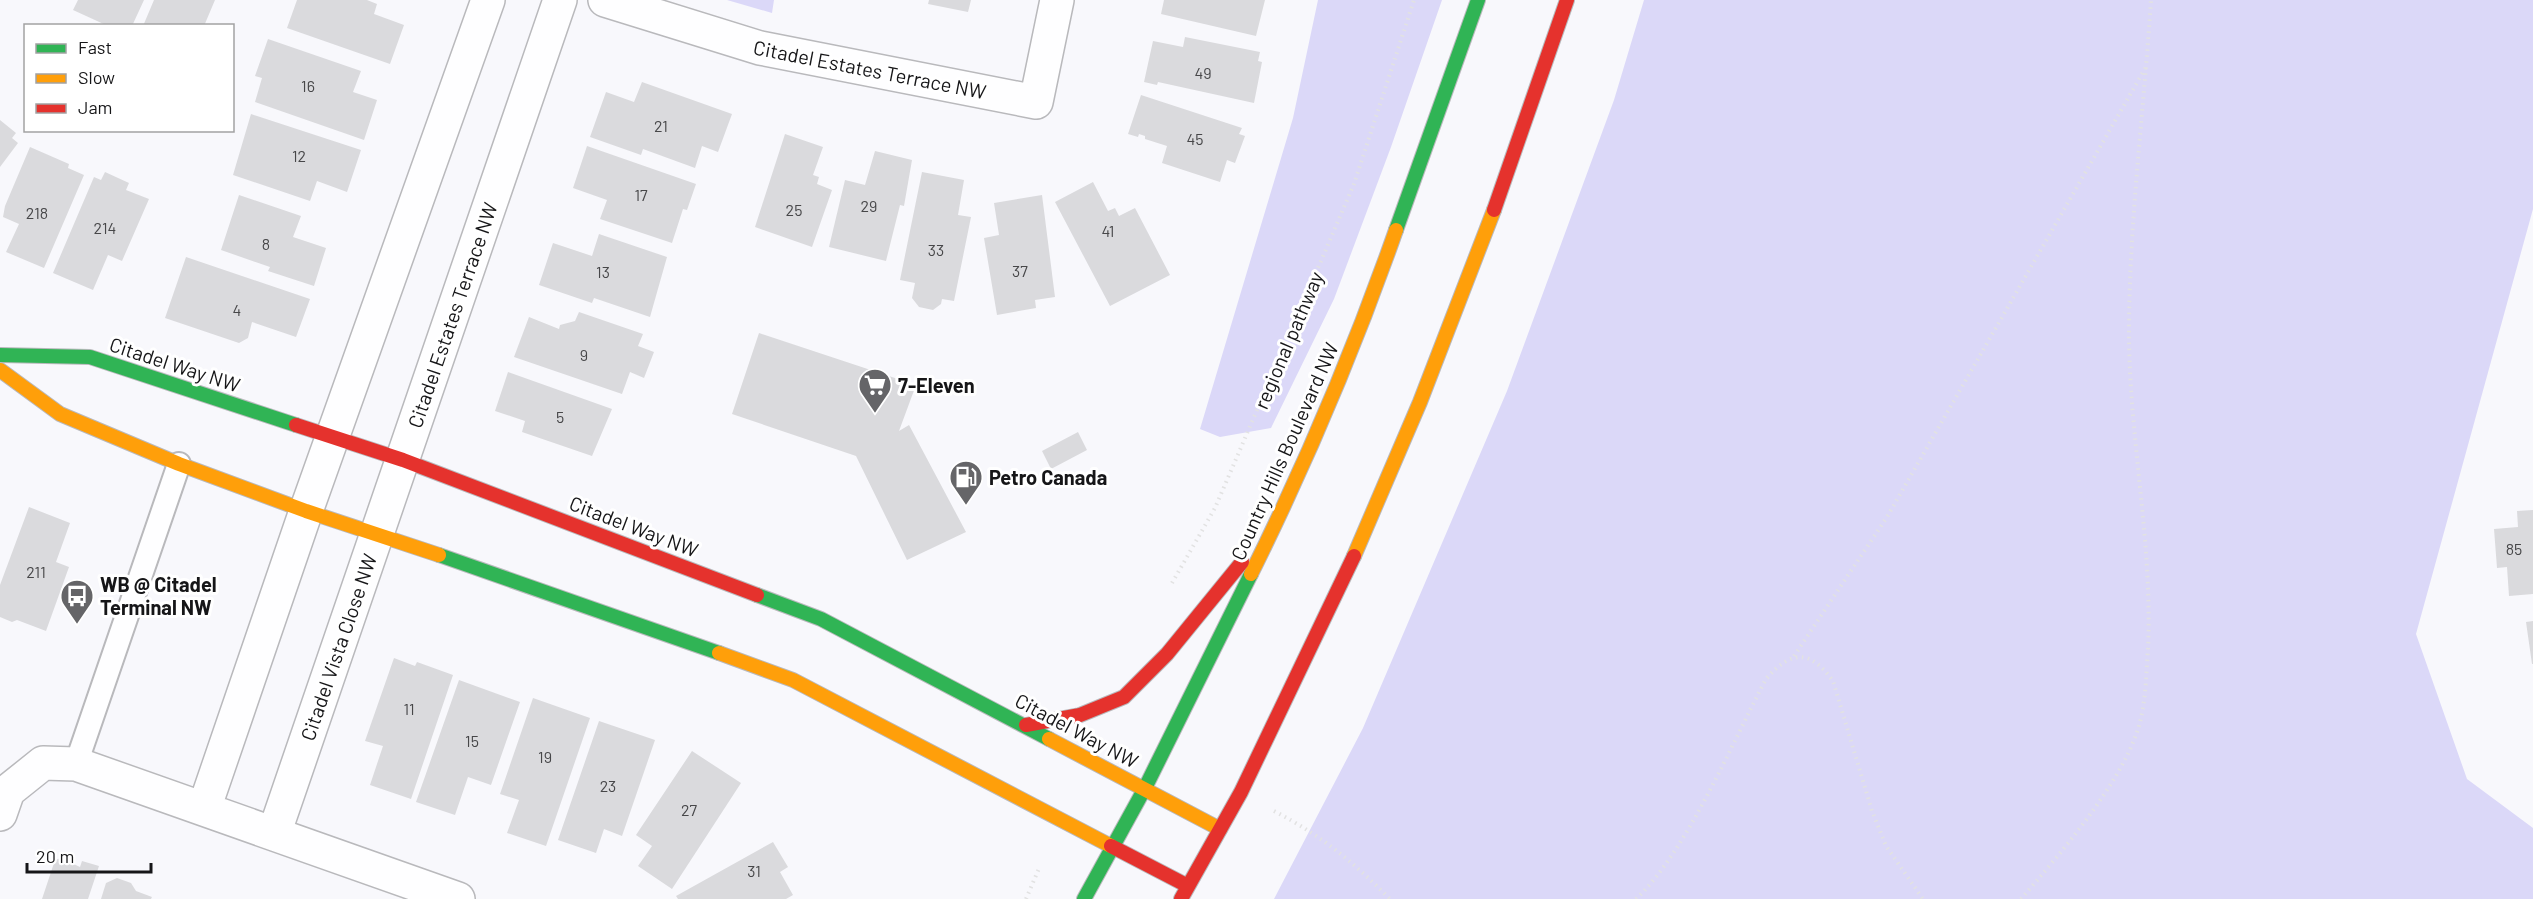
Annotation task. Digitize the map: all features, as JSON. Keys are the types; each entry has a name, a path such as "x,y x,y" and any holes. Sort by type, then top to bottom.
{"street":[{"path":"204,809 306,512 488,0"},
{"name":"Citadel Estates Terrace NW","path":"403,460 560,0"},
{"name":"Citadel Estates Terrace NW","path":"605,0 760,48 1036,102 1057,0"},
{"name":"Country Hills Boulevard NW","path":"1084,899 1145,788 1278,519 1373,297 1478,0"},
{"path":"1181,899 1240,793 1347,571 1443,347 1516,155 1567,0"},
{"name":"Citadel Way NW","path":"0,355 90,357 403,460 821,620 1026,725 1220,829"},
{"path":"0,370 60,414 179,464 306,512 539,588 793,680 1188,886"},
{"name":"Citadel Vista Close NW","path":"274,834 403,460"},
{"path":"1026,725 1080,715 1124,697 1167,654 1278,519"},
{"path":"0,814 8,791 43,763 76,764 458,899"}],"lane":[{"path":"76,764 179,464"}],"path":[{"name":"regional pathway","path":"1168,591 1215,508 1354,184 1414,0"},
{"path":"2021,899 2100,800 2121,765 2138,729 2146,677 2148,587 2133,414 2129,325 2151,0"},
{"path":"1636,899 1650,886 1693,818 1766,678 1778,665 1794,656 1887,517 2147,66"},
{"path":"1794,656 1808,658 1823,667 1833,681 1872,811 1886,846 1923,899"},
{"path":"1265,807 1315,832 1353,863 1390,899"},
{"path":"1026,899 1040,866"}],"shaded area":[{"path":"727,0 774,0 772,13"},
{"path":"1318,0 1442,0 1391,147 1334,299 1271,428 1220,437 1200,429 1293,118"},
{"path":"1644,0 2533,0 2533,209 2416,634 2467,779 2533,828 2533,899 1274,899 1363,728 1507,391 1614,100"}],"building":[{"path":"78,0 144,0 133,24 104,24 73,10"},
{"path":"154,0 215,0 205,24 144,24"},
{"path":"297,0 367,0 377,4 374,14 404,25 390,64 287,28"},
{"path":"929,0 971,0 968,12 928,4"},
{"path":"1164,0 1265,0 1256,36 1161,14"},
{"path":"1185,37 1260,52 1258,61 1262,62 1254,103 1158,82 1157,85 1144,82 1153,41 1183,47"},
{"path":"268,39 361,71 353,92 377,100 364,140 255,102 262,78 255,76"},
{"path":"642,82 732,114 718,152 702,146 695,168 643,149 641,155 590,137 606,92 634,102"},
{"path":"1141,95 1242,128 1239,134 1245,136 1235,163 1227,160 1220,182 1162,163 1167,146 1145,139 1145,136 1139,134 1138,137 1128,134"},
{"path":"251,114 361,150 347,192 317,181 310,201 233,175"},
{"path":"0,120 16,133 12,138 18,143 0,167"},
{"path":"785,134 823,147 813,175 819,177 817,184 832,190 812,247 755,227"},
{"path":"587,146 696,184 687,210 683,209 672,243 600,219 607,200 573,188"},
{"path":"30,147 69,164 68,168 84,175 44,268 6,252 19,224 3,217 5,206"},
{"path":"875,151 912,160 904,206 900,205 886,261 829,247 845,180 865,185"},
{"path":"105,172 129,183 126,190 149,199 122,261 108,255 93,290 53,273 94,177 101,180"},
{"path":"922,172 964,180 958,215 971,217 954,301 942,299 941,304 933,310 919,307 912,298 915,283 900,280"},
{"path":"1093,182 1108,211 1115,208 1119,216 1135,208 1170,275 1110,306 1055,202"},
{"path":"239,195 301,216 293,237 326,248 314,286 268,271 270,267 221,250"},
{"path":"1042,195 1055,297 1035,300 1036,308 997,315 984,238 999,235 994,203"},
{"path":"599,234 667,257 650,317 594,298 592,303 539,285 553,243 592,256"},
{"path":"186,257 310,299 296,337 252,322 248,338 239,343 165,318"},
{"path":"579,312 643,334 638,346 654,352 644,378 630,372 622,394 514,357 529,317 559,329 560,325 575,321"},
{"path":"759,333 916,385 899,431 909,425 966,532 907,560 856,456 732,414"},
{"path":"508,372 612,409 592,456 522,432 525,421 495,411"},
{"path":"1078,432 1087,450 1051,469 1042,451"},
{"path":"29,507 70,523 56,562 69,567 46,631 17,620 12,622 0,617 0,585"},
{"path":"2533,510 2533,594 2509,596 2507,567 2497,568 2494,529 2518,527 2517,511"},
{"path":"2533,621 2533,664 2532,664 2526,622"},
{"path":"394,658 415,666 417,662 453,675 411,799 370,785 383,746 365,741"},
{"path":"459,680 520,702 491,785 468,777 455,815 416,802"},
{"path":"533,698 590,718 546,846 507,833 519,800 500,794"},
{"path":"599,721 655,740 622,836 604,829 596,853 558,840"},
{"path":"692,751 741,783 672,889 638,866 652,846 636,835"},
{"path":"773,842 788,867 780,872 793,895 786,899 678,899 676,896"},
{"path":"61,858 80,867 82,861 99,866 88,899 42,899 55,860"},
{"path":"117,878 131,883 136,891 152,897 151,899 101,899 106,883"}],"traffic: fast":[{"path":"1396,230 1478,0"},
{"path":"0,355 90,357 296,425"},
{"path":"439,555 719,653"},
{"path":"1084,899 1145,788 1251,574"},
{"path":"757,595 821,619 1049,739"}],"traffic: slow":[{"path":"1354,556 1420,402 1494,210"},
{"path":"1251,574 1329,404 1396,230"},
{"path":"0,370 60,414 179,464 306,511 439,555"},
{"path":"719,653 793,680 1111,846"},
{"path":"1049,739 1220,829"}],"traffic: jam":[{"path":"1494,210 1567,0"},
{"path":"296,425 403,460 757,595"},
{"path":"1181,899 1241,792 1354,556"},
{"path":"1026,725 1080,715 1124,697 1167,654 1242,562"},
{"path":"1111,846 1188,886"}],"place":[{"name":"7-Eleven","path":"875,414"},
{"name":"Petro Canada","path":"966,506"},
{"name":"WB @ Citadel Terminal NW","path":"77,625"}]}
